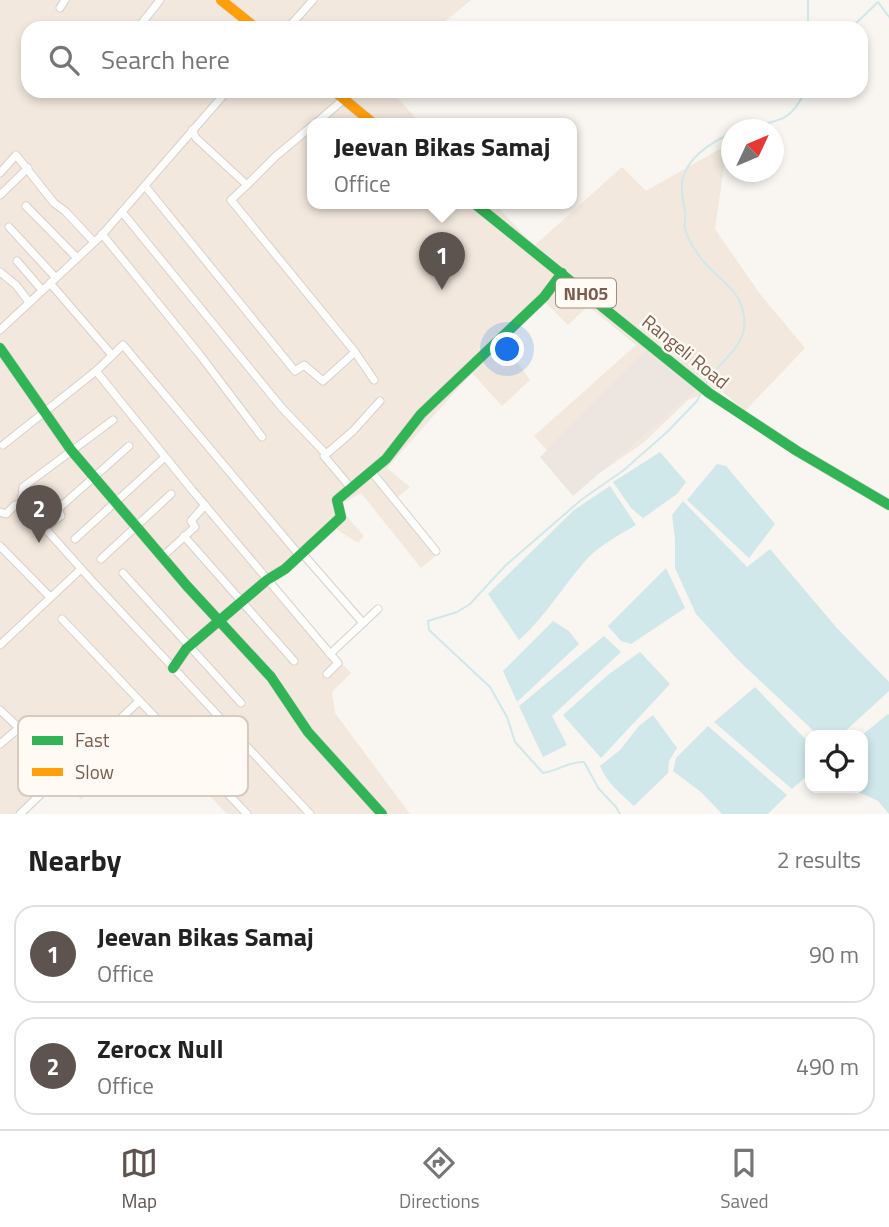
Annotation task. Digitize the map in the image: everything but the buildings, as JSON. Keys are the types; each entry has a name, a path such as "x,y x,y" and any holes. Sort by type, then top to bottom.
{"street":[{"path":"60,8 65,0"},
{"path":"144,21 160,0"},
{"path":"221,0 247,21"},
{"path":"294,21 313,0"},
{"path":"0,330 102,234 221,98"},
{"path":"322,118 344,99 367,118"},
{"path":"192,130 196,138 247,185"},
{"path":"307,131 231,200 355,352 374,380"},
{"path":"0,173 16,155 54,202 94,242"},
{"path":"0,195 28,168"},
{"path":"145,186 295,371 304,365 323,381 355,352"},
{"path":"26,206 77,258"},
{"name":"Rangeli Road","path":"481,209 709,393 797,451 889,505"},
{"path":"122,212 282,408 326,454 324,456 351,488"},
{"path":"9,227 112,355"},
{"path":"102,234 262,437"},
{"path":"17,261 42,290"},
{"path":"0,272 16,285 29,302"},
{"path":"173,668 190,646 267,580 285,569 341,517 337,500 386,459 435,399 544,297 562,273"},
{"path":"3,445 96,371 124,345 363,623"},
{"path":"0,348 71,450 135,527 271,677 307,732 382,814"},
{"path":"96,371 338,663 327,674"},
{"path":"326,454 353,431 380,401"},
{"path":"22,505 23,486 113,420"},
{"path":"44,528 61,516 58,509 129,446"},
{"path":"75,539 165,457"},
{"path":"371,471 436,551"},
{"path":"100,559 171,495"},
{"path":"2,515 15,505 22,505 218,716"},
{"path":"162,557 195,527 191,521 205,505"},
{"path":"184,536 294,661"},
{"path":"0,546 50,597"},
{"path":"0,645 81,569"},
{"path":"123,573 241,703"},
{"path":"330,654 378,609"},
{"path":"62,620 154,716"},
{"path":"123,716 136,704"},
{"path":"0,710 18,727"},
{"path":"0,744 18,729"},
{"path":"248,748 310,814"},
{"path":"20,814 39,796"},
{"path":"230,796 247,814"}],"shaded area":[{"path":"0,0 471,0 446,21 21,21 21,98 398,98 416,118 307,118 307,209 500,209 534,246 622,167 646,191 721,148 722,182 715,229 760,294 805,348 745,411 718,388 688,400 643,443 579,487 534,436 636,345 588,306 568,325 544,301 503,343 530,380 502,406 472,373 387,468 410,487 394,500 437,555 421,568 361,493 338,506 364,536 358,543 336,529 275,581 351,673 332,692 335,713 410,814 227,814 210,796 248,796 248,716 18,716 18,796 46,796 27,814 0,814"},
{"path":"647,349 696,390 573,496 540,457"}],"water":[{"path":"660,452 686,482 677,494 643,518 631,508 613,482"},
{"path":"717,464 726,466 775,524 749,558 687,500"},
{"path":"610,486 636,525 591,555 538,621 519,640 488,594 574,510"},
{"path":"683,501 747,567 770,549 836,627 889,682 889,691 846,730 813,730 739,661 696,614 675,568 672,515"},
{"path":"666,568 685,608 631,644 621,641 608,626"},
{"path":"553,621 569,631 579,644 517,702 503,671"},
{"path":"604,636 621,652 552,716 567,745 543,757 519,706"},
{"path":"640,652 670,684 601,758 563,715 609,674"},
{"path":"755,687 805,739 805,777 792,789 714,722"},
{"path":"653,715 677,748 669,761 668,773 634,806 610,783 600,766 620,750 639,726"},
{"path":"889,715 889,814 878,801 861,793 868,793 868,730"},
{"path":"708,726 787,795 768,814 722,814 701,792 673,771 676,758"}],"waterway":[{"path":"808,0 808,21"},
{"path":"858,21 878,2 889,17"},
{"path":"781,119 793,111 802,98"},
{"path":"706,383 738,345 744,327 744,316 733,292 703,261 690,241 685,228 682,185 687,168 693,160 721,138"},
{"path":"620,814 599,789 584,762 543,773 515,742 507,717 490,687 429,630 428,621 457,612 470,604 505,566 581,500 624,470 667,432 697,401 702,391"}],"traffic: fast":[{"path":"481,209 709,393 797,451 889,505"},
{"path":"173,668 186,649 267,580 285,569 341,517 337,500 386,459 421,414 544,297 562,273"},
{"path":"0,348 71,450 187,586 271,677 308,732 382,814"}],"traffic: slow":[{"path":"221,0 247,21"},
{"path":"342,98 367,118"}],"place":[{"name":"Jeevan Bikas Samaj","path":"442,290"},
{"name":"Zerocx Null","path":"39,543"}]}
